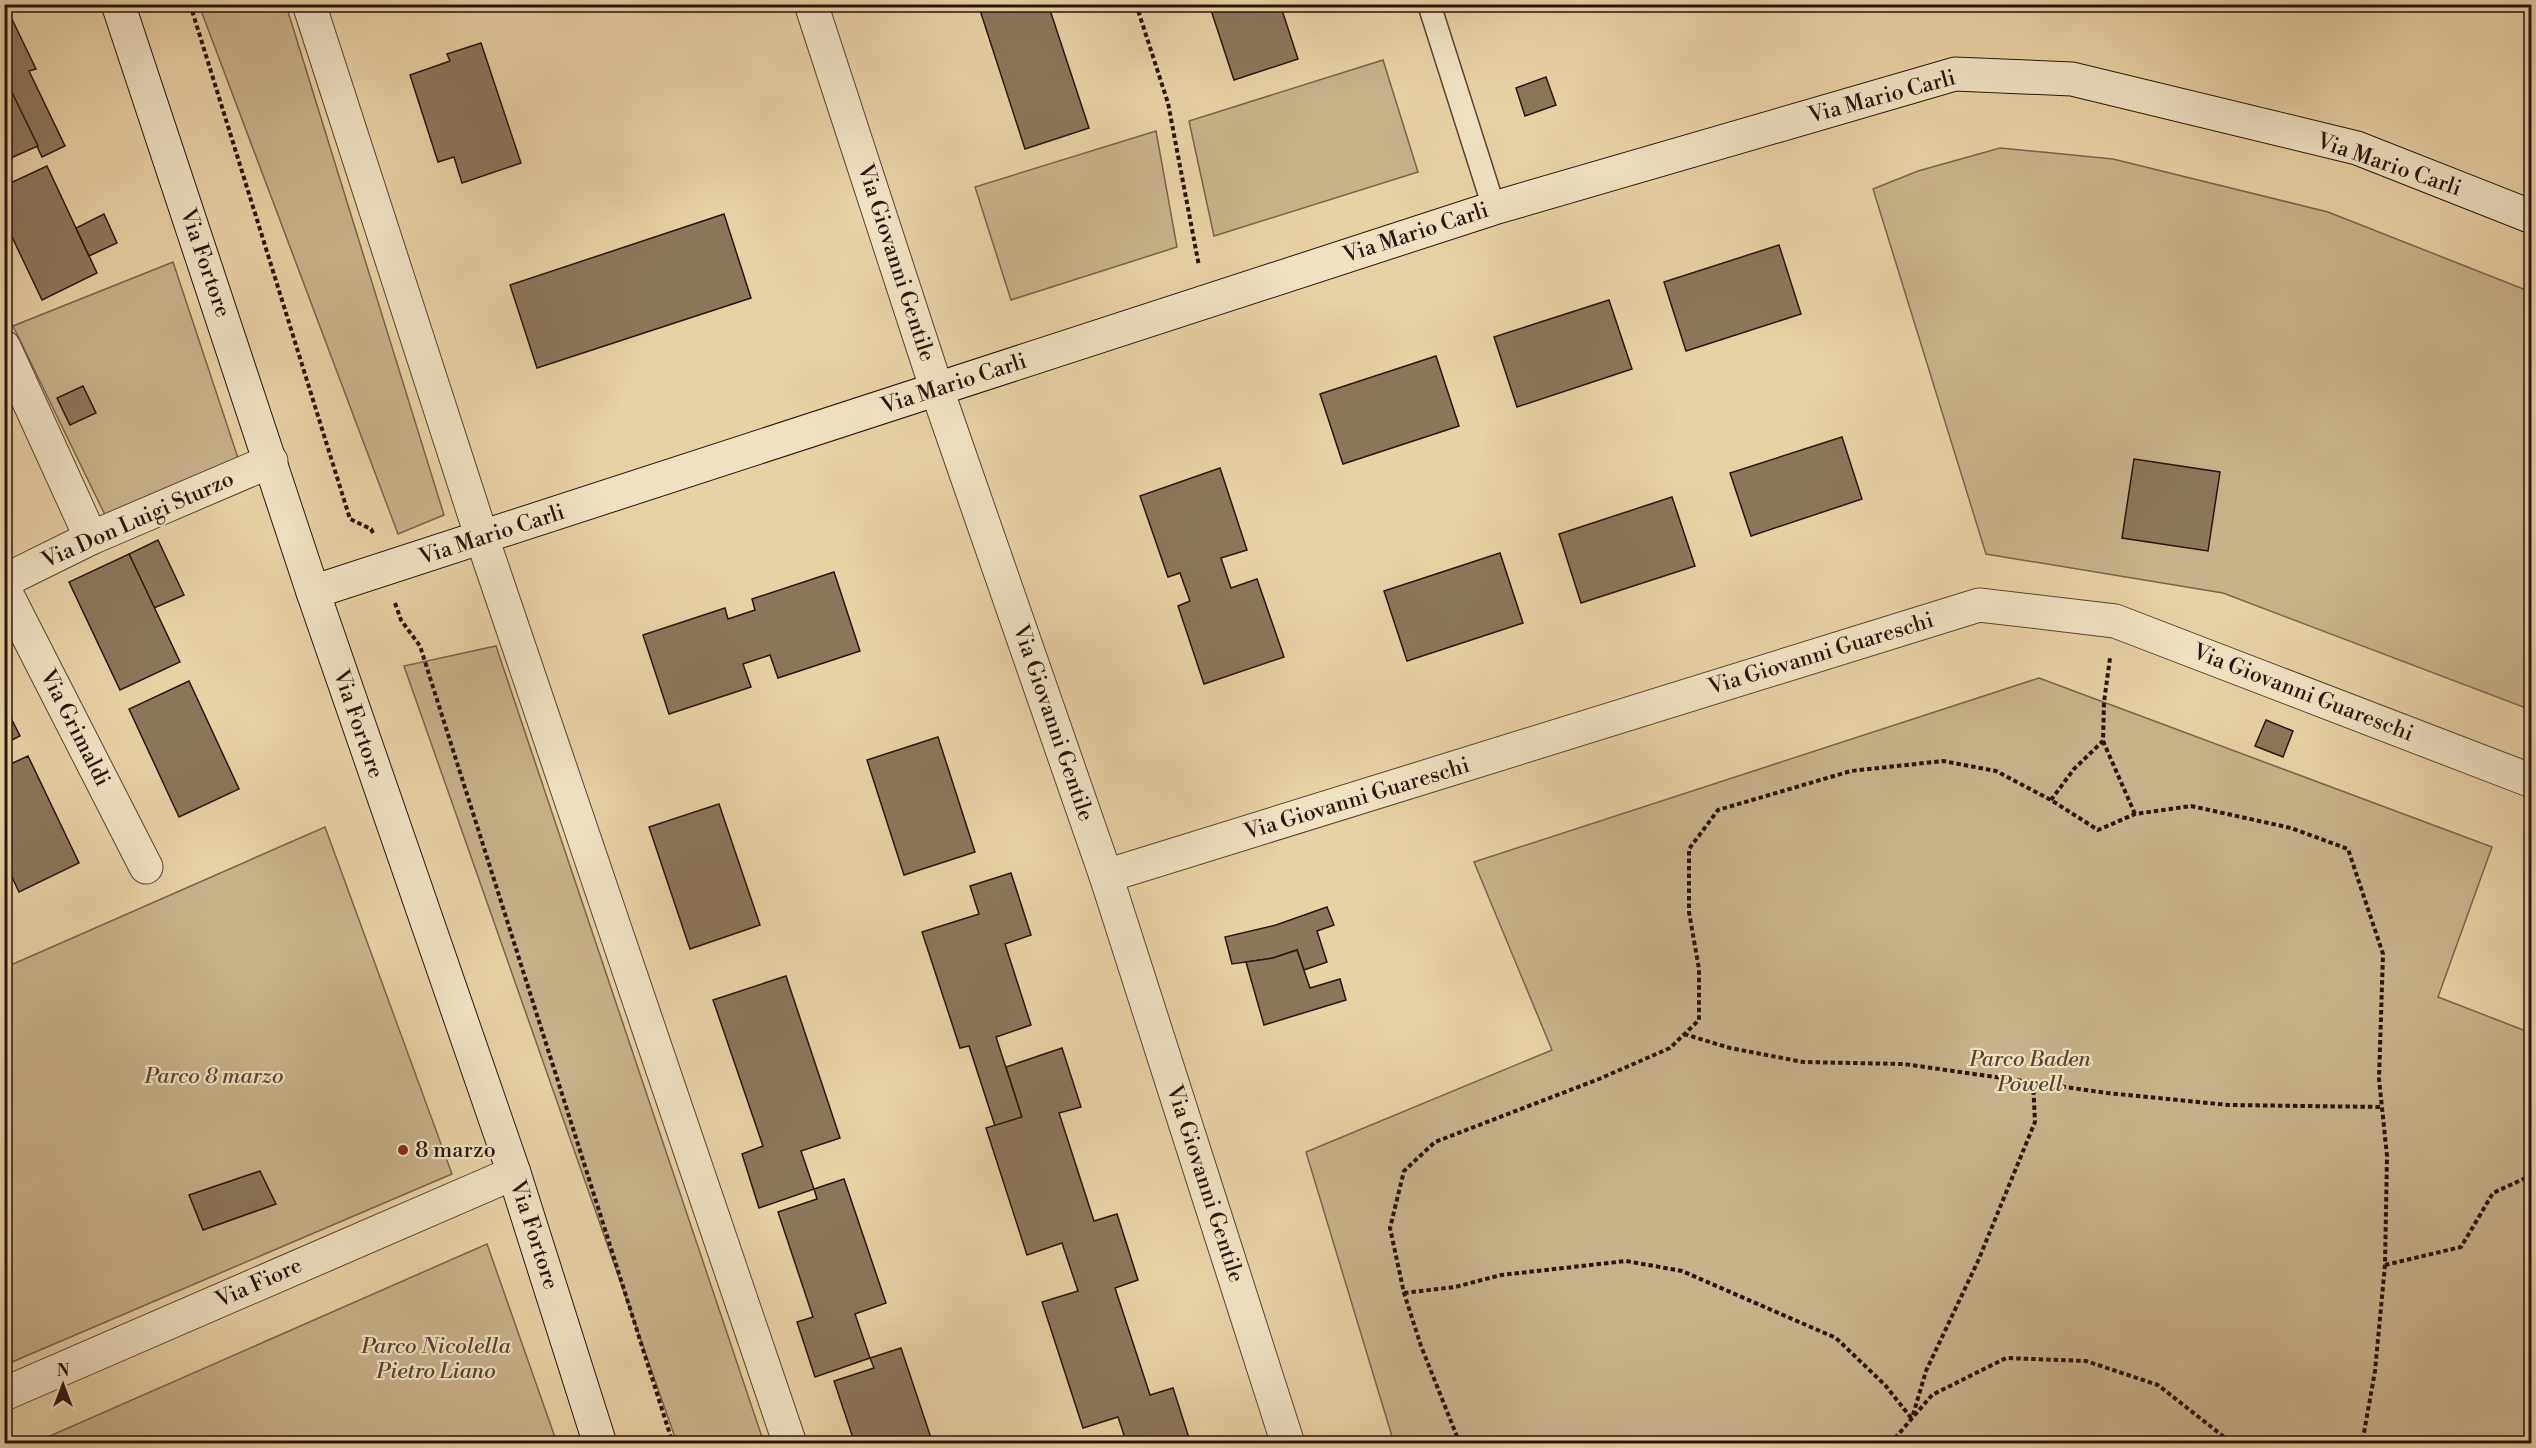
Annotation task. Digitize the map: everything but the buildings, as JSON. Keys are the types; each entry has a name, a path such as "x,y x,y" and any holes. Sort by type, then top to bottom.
{"street":[{"name":"Via Fortore","path":"118,4 271,461 312,592 514,1173 600,1443"},
{"path":"309,4 482,538 789,1443"},
{"name":"Via Giovanni Gentile","path":"811,4 937,390 1106,876 1288,1443"},
{"name":"Via Mario Carli","path":"312,592 1494,208 1955,74 2072,79 2345,146 2532,217"},
{"path":"4,347 91,538"},
{"name":"Via Don Luigi Sturzo","path":"4,581 91,538 271,461"},
{"name":"Via Grimaldi","path":"4,589 146,867"},
{"name":"Via Giovanni Guareschi","path":"1106,876 1979,605 2115,621 2532,781"},
{"name":"Via Fiore","path":"4,1394 514,1173"}],"lane":[{"path":"1429,4 1494,208"}],"path":[{"path":"190,4 350,519 371,529 401,620 420,646 673,1443"},
{"path":"1136,4 1168,104 1206,302"},
{"path":"2115,621 2104,702 2103,741 2135,814"},
{"path":"2051,800 2074,769 2103,741"},
{"path":"1460,1443 1420,1346 1404,1293 1390,1228 1404,1171 1435,1142 1670,1048 1699,1020 1699,969 1689,912 1689,849 1718,810 1851,771 1943,761 1996,771 2051,800 2098,830 2135,814 2191,806 2291,828 2348,849 2383,954 2379,1079 2387,1156 2385,1265 2375,1371 2362,1443"},
{"path":"1684,1034 1730,1048 1803,1062 1904,1064 2107,1093 2229,1105 2382,1107"},
{"path":"1912,1419 1926,1371 1982,1251 2035,1122 2033,1081"},
{"path":"2385,1265 2461,1246 2493,1193 2532,1175"},
{"path":"1404,1293 1455,1287 1501,1275 1626,1261 1682,1271 1836,1338 1886,1385 1912,1419"},
{"path":"1890,1443 1932,1395 2006,1358 2086,1361 2158,1385 2234,1443"}],"green space":[{"path":"199,5 286,5 444,515 398,534"},
{"path":"1383,60 1418,172 1214,236 1189,121"},
{"path":"1156,131 1177,247 1011,300 975,187"},
{"path":"2000,148 2113,159 2328,212 2531,292 2531,710 2223,593 1986,554 1873,189 1918,171"},
{"path":"173,262 240,464 107,519 13,326"},
{"path":"496,646 764,1443 677,1443 404,666"},
{"name":"Parco Baden Powell","path":"2039,678 2492,847 2438,997 2531,1033 2531,1443 1394,1443 1306,1152 1552,1050 1474,862"},
{"name":"Parco 8 marzo","path":"325,827 452,1174 5,1365 4,968"},
{"name":"Parco Nicolella Pietro Liano","path":"487,1244 557,1443 34,1443"}],"place":[{"name":"8 marzo","path":"403,1150"}]}
